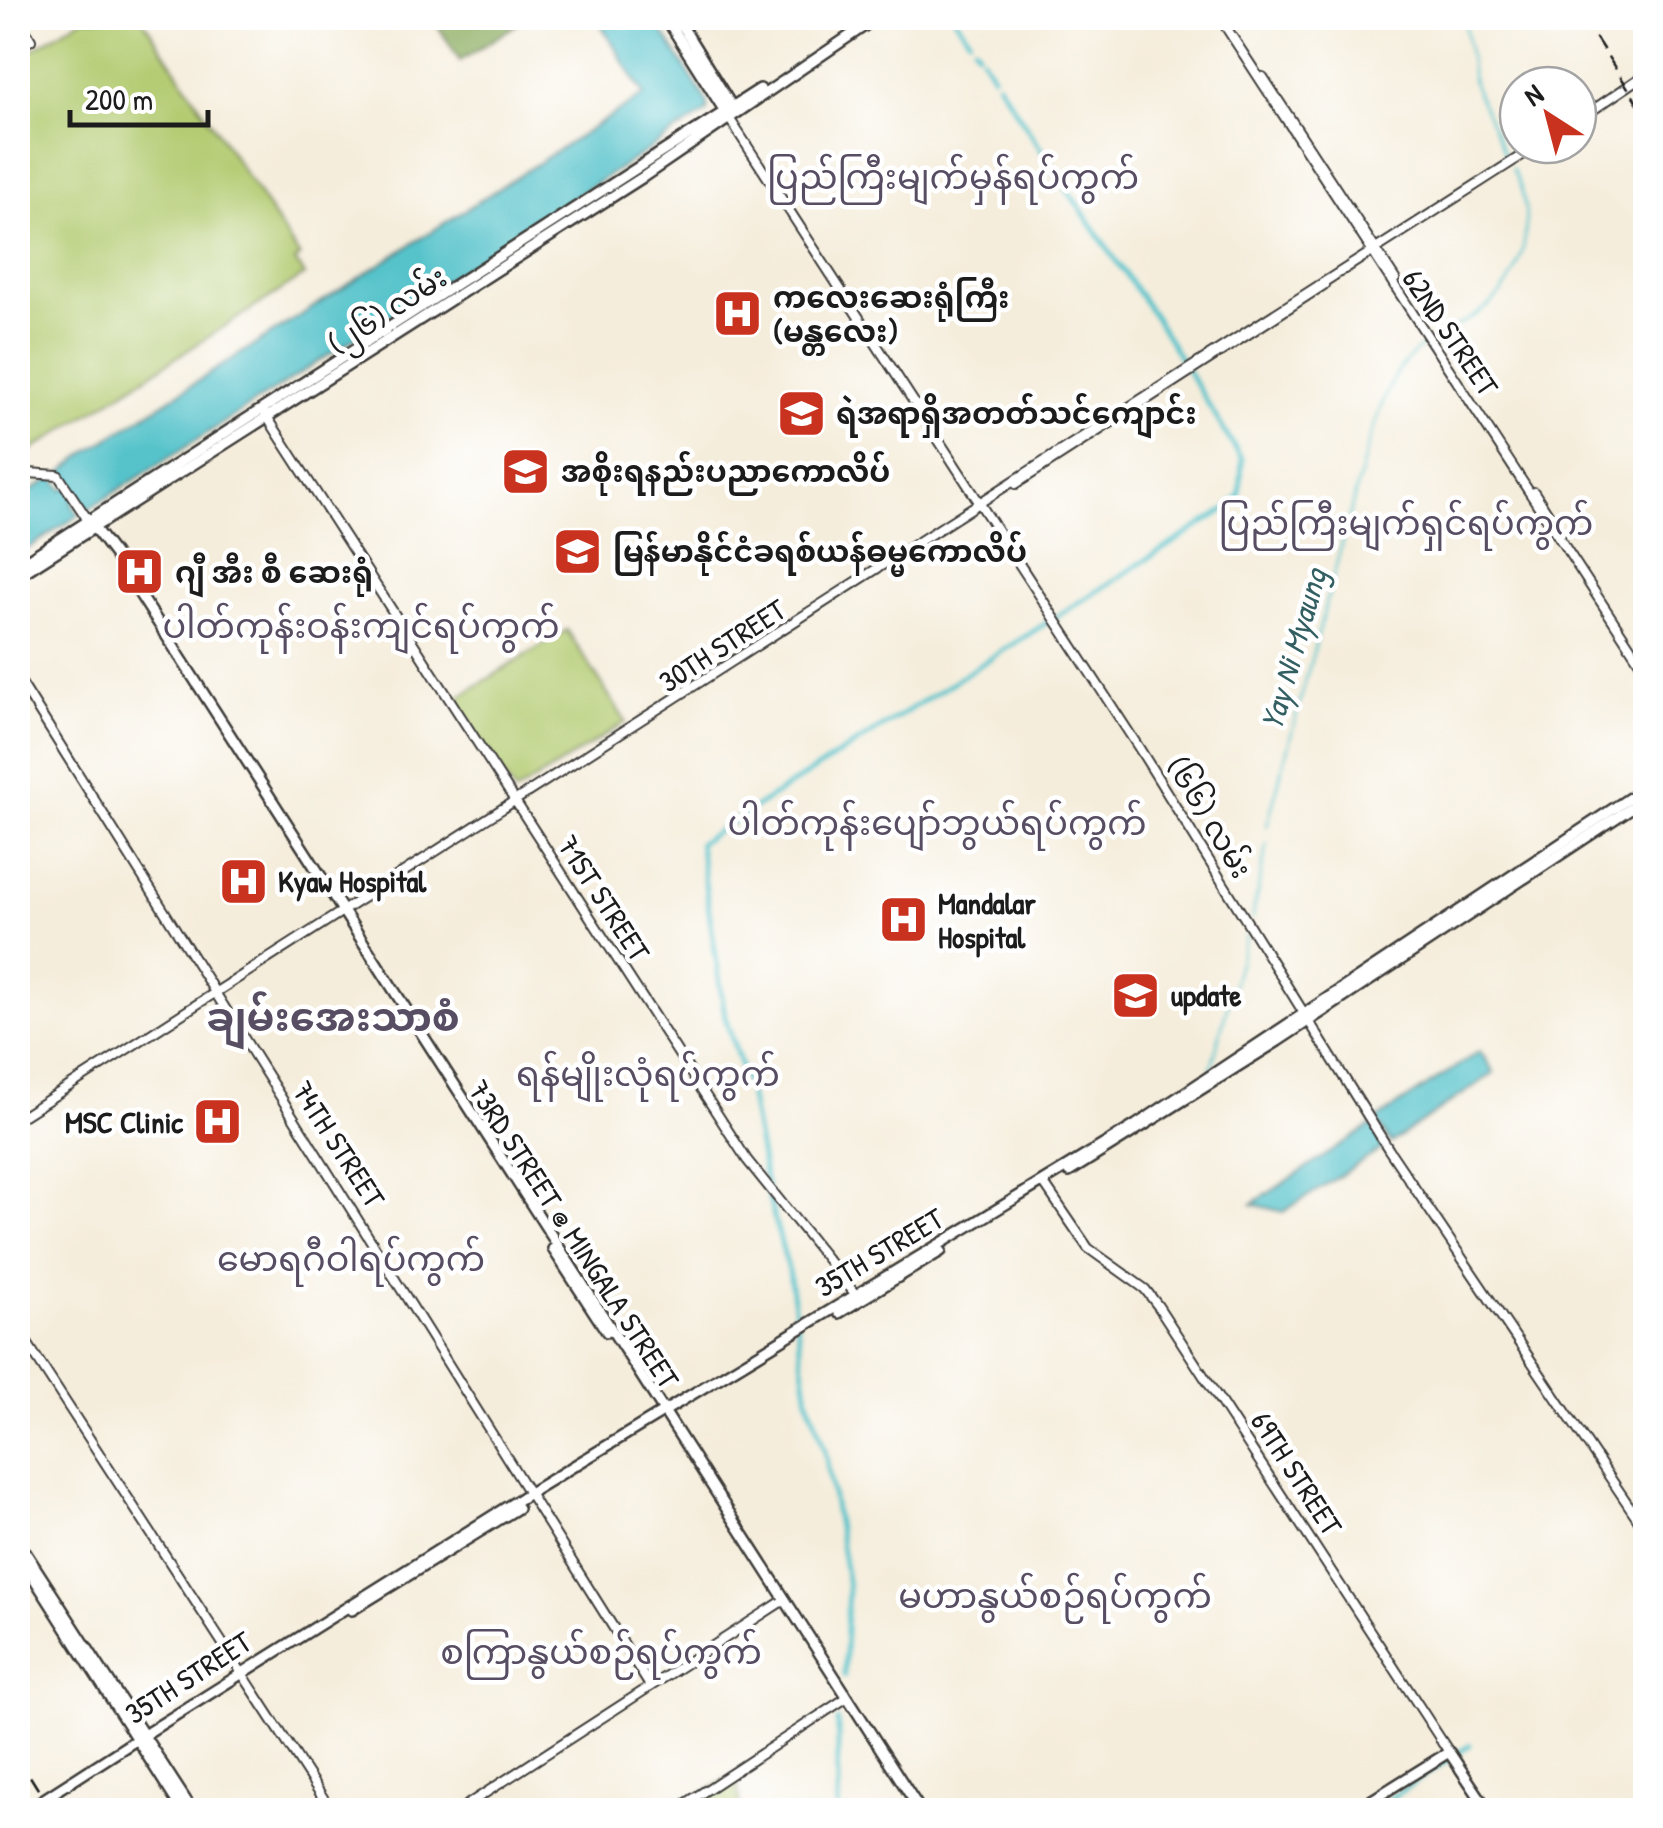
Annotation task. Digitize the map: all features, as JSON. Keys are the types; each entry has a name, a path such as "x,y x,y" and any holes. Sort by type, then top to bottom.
{"main road":[{"path":"18,18 32,40 18,48"},
{"name":"(၆၆) လမ်း","path":"666,18 732,115 1438,1224 1646,1532"},
{"name":"(၆၆) လမ်း","path":"678,18 732,115"},
{"name":"(၂၆) လမ်း","path":"18,566 732,115 876,18"},
{"name":"62ND STREET","path":"1222,18 1646,668"},
{"path":"1598,107 1646,74"},
{"name":"30TH STREET","path":"18,1120 1506,165"},
{"name":"71ST STREET","path":"264,413 753,1167 856,1295"},
{"path":"18,463 25,472 58,474 89,521"},
{"name":"(၂၆) လမ်း","path":"18,576 89,521"},
{"name":"73RD STREET @ MINGALA STREET","path":"89,521 916,1810"},
{"name":"74TH STREET","path":"18,678 650,1686"},
{"name":"35TH STREET","path":"1307,1018 1646,787"},
{"name":"35TH STREET","path":"27,1810 528,1497 1249,1056 1646,798"},
{"name":"35TH STREET","path":"827,1317 856,1295 1044,1184"},
{"name":"69TH STREET","path":"1044,1184 1088,1248 1145,1289 1158,1306 1488,1810"},
{"path":"18,1329 330,1810"},
{"name":"73RD STREET @ MINGALA STREET","path":"664,1414 842,1700 916,1810"},
{"path":"18,1541 182,1810"},
{"path":"18,1554 54,1604"},
{"path":"458,1810 781,1602"},
{"path":"676,1810 842,1700"},
{"path":"138,1740 192,1810"},
{"path":"1356,1810 1450,1755"}],"green space":[{"path":"83,18 142,18 300,257 295,261 305,275 26,454 18,442 18,59"},
{"path":"451,18 515,18 519,23 460,61 438,26"},
{"path":"567,630 626,722 515,793 454,700"},
{"path":"737,1772 740,1810 676,1810"}],"water":[{"path":"597,18 654,18 708,103 707,112 86,511 78,497 71,502 79,515 18,555 18,498 54,477 63,490 70,485 62,472 86,453 644,95"},
{"path":"1480,1051 1494,1073 1391,1143 1376,1120"},
{"path":"1372,1125 1385,1147 1283,1212 1252,1204"}],"waterway":[{"path":"955,18 969,38"},
{"name":"Yay Ni Myaung","path":"1464,18 1473,84 1498,139"},
{"path":"974,46 978,52"},
{"path":"982,58 993,75"},
{"path":"998,83 1059,177"},
{"name":"Yay Ni Myaung","path":"1267,826 1379,412 1393,379 1414,353 1479,313 1508,284 1517,266 1526,227 1525,207 1512,168"},
{"path":"844,1676 848,1587 825,1451 808,1399 789,1272 768,1196 749,1092 725,1017 699,843 1228,508 1240,495 1242,460 1156,319 1064,185"},
{"name":"Yay Ni Myaung","path":"1252,918 1267,844"},
{"name":"Yay Ni Myaung","path":"1210,1072 1246,936"},
{"path":"838,1721 838,1810"},
{"path":"1373,1810 1470,1745"}],"railway":[{"path":"1583,18 1646,116"},
{"path":"18,1757 51,1810"}],"place":[{"name":"ကလေးဆေးရုံကြီး (မန္တလေး)","path":"738,314"},
{"name":"ရဲအရာရှိအတတ်သင်ကျောင်း","path":"801,413"},
{"name":"အစိုးရနည်းပညာကောလိပ်","path":"526,471"},
{"name":"မြန်မာနိုင်ငံခရစ်ယန်ဓမ္မကောလိပ်","path":"578,551"},
{"name":"ဂျီ အီး စီ ဆေးရုံ","path":"140,572"},
{"name":"Kyaw Hospital","path":"243,881"},
{"name":"Mandalar Hospital","path":"903,920"},
{"name":"update","path":"1136,995"},
{"name":"MSC Clinic","path":"218,1122"}],"district":[{"name":"ပြည်ကြီးမျက်မှန်ရပ်ကွက်","path":"953,176"},
{"name":"ပြည်ကြီးမျက်ရှင်ရပ်ကွက်","path":"1406,522"},
{"name":"ပါတ်ကုန်းဝန်းကျင်ရပ်ကွက်","path":"361,625"},
{"name":"ပါတ်ကုန်းပျော်ဘွယ်ရပ်ကွက်","path":"937,822"},
{"name":"ချမ်းအေးသာစံ","path":"333,1016"},
{"name":"ရန်မျိုးလုံရပ်ကွက်","path":"648,1073"},
{"name":"မောရဂီဝါရပ်ကွက်","path":"351,1258"},
{"name":"မဟာနွယ်စဉ်ရပ်ကွက်","path":"1055,1595"},
{"name":"စကြာနွယ်စဉ်ရပ်ကွက်","path":"601,1651"}]}
